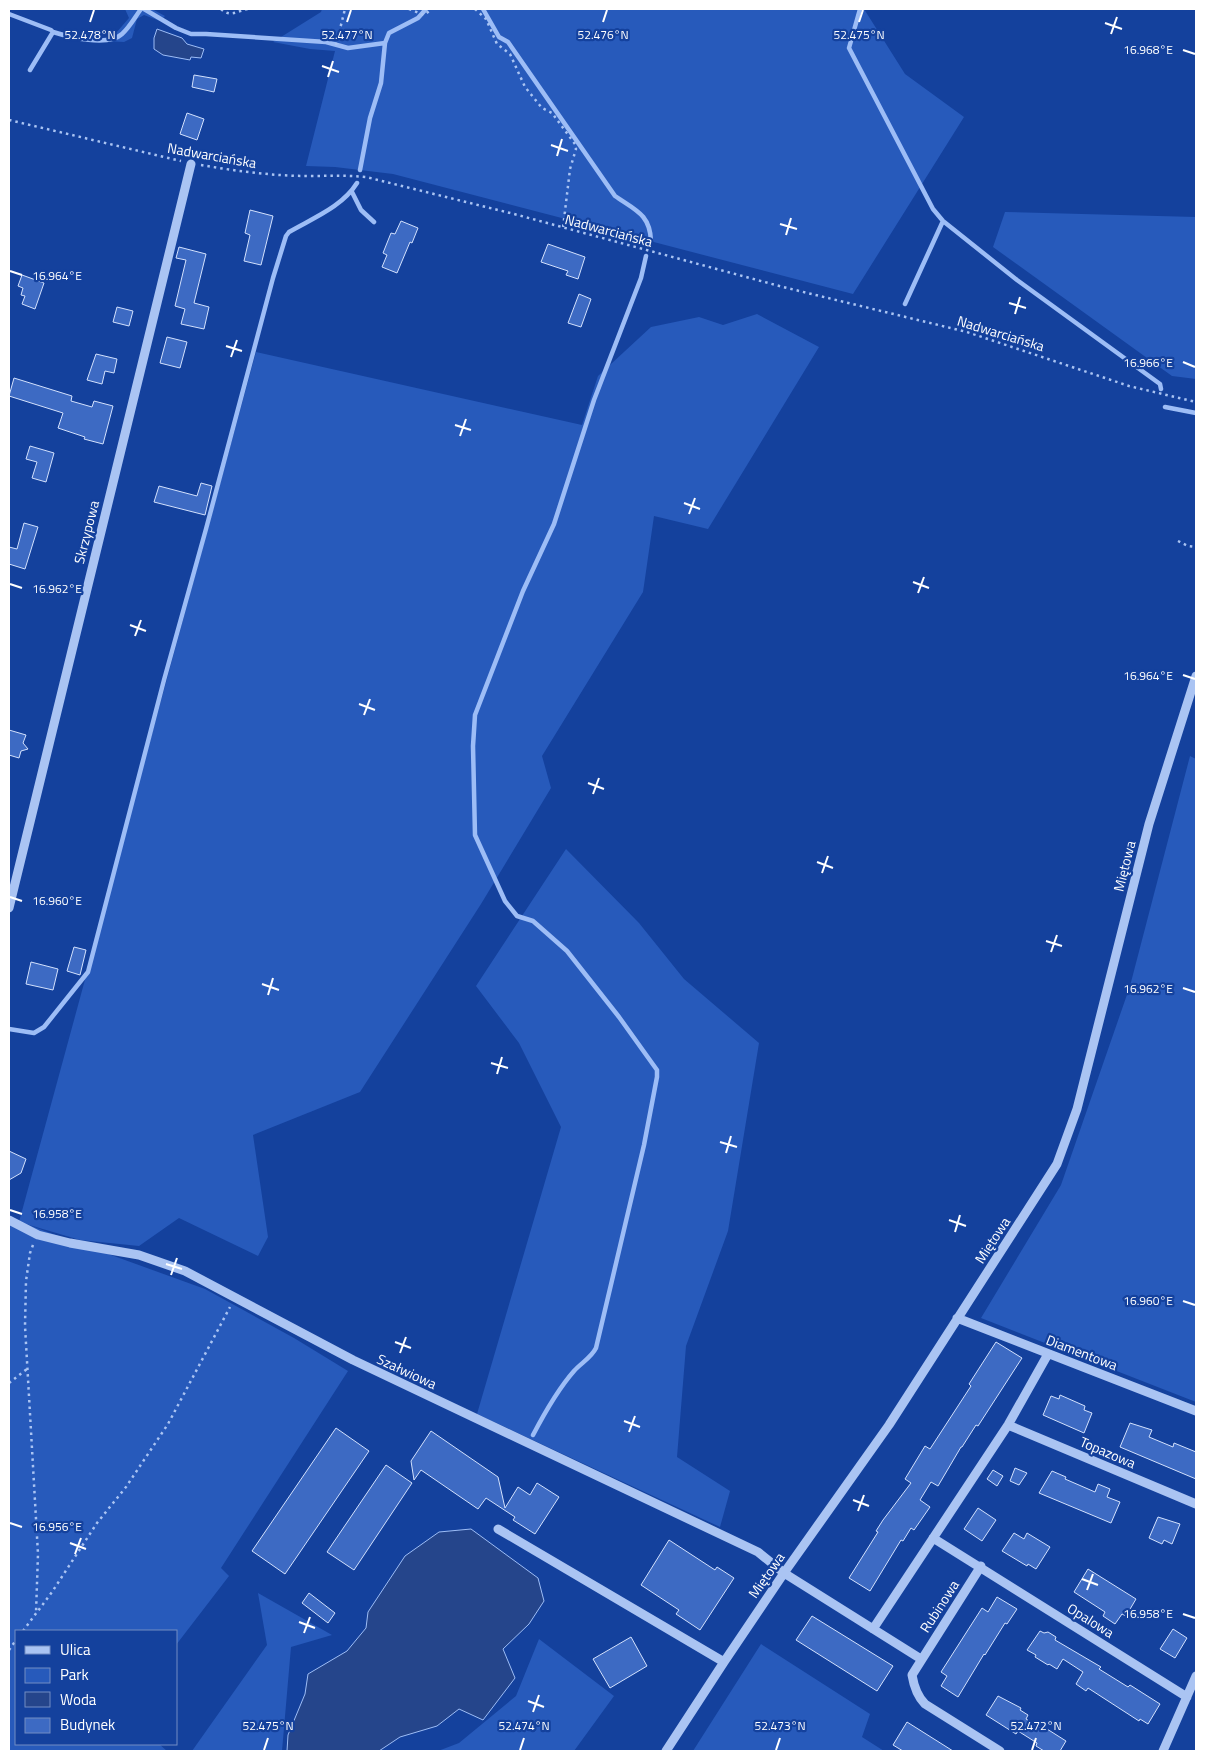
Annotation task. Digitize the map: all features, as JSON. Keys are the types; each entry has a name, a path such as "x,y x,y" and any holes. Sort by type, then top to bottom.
{"street":[{"name":"Skrzypowa","path":"9,908 191,164"},
{"name":"Miętowa","path":"666,1751 784,1573 889,1425 1048,1180 1064,1149 1077,1109 1149,824 1196,676"},
{"name":"Szałwiowa","path":"9,1220 38,1235 70,1243 139,1255 185,1271 353,1360 758,1552 784,1573"},
{"name":"Diamentowa","path":"957,1318 1196,1411"},
{"path":"873,1629 1008,1425 1048,1354"},
{"name":"Topazowa","path":"1008,1425 1196,1504"},
{"path":"498,1528 724,1662"},
{"path":"933,1538 981,1566"},
{"name":"Rubinowa","path":"981,1566 921,1659 912,1675 913,1685 919,1698 925,1704 1000,1751"},
{"name":"Opalowa","path":"981,1566 1187,1697"},
{"path":"784,1573 921,1659"},
{"path":"1163,1751 1196,1676"}],"path":[{"path":"221,9 227,14 231,14 248,9"},
{"path":"336,45 344,9"},
{"path":"409,9 423,14 432,9"},
{"path":"475,9 486,19 497,44 510,54 525,87 542,108 552,113 575,144 576,149 570,169 563,228"},
{"name":"Nadwarciańska","path":"9,120 191,164 228,170 266,174 307,176 341,174 366,177 783,287 967,332 1129,386 1196,402"},
{"path":"1178,541 1188,546 1196,547"},
{"path":"36,1614 38,1554 25,1326 26,1281 30,1253 38,1235"},
{"path":"24,1630 52,1592 97,1523 126,1487 168,1424 236,1297"},
{"path":"9,1383 27,1369"}],"green space":[{"path":"125,9 152,9 165,16 160,21 144,15 137,19 132,38 124,42 107,41 106,37 116,33 129,18"},
{"path":"322,9 864,9 905,74 964,117 853,294 393,174 335,167 306,166 335,51 310,49 273,42 321,12"},
{"path":"1005,212 1196,217 1196,379 1172,376 993,247"},
{"path":"757,314 819,347 708,529 654,516 643,592 542,756 551,788 481,904 360,1092 253,1135 268,1237 258,1256 179,1218 139,1246 80,1240 19,1222 256,352 582,425 598,376 651,327 699,317 723,325"},
{"path":"1190,756 1196,759 1196,1402 981,1318 1061,1185 1130,986"},
{"path":"566,849 639,923 684,979 759,1043 728,1231 686,1346 677,1457 730,1491 720,1527 477,1414 561,1127 519,1043 476,986"},
{"path":"9,1218 205,1289 294,1338 348,1371 221,1568 229,1576 178,1642 178,1630 15,1630 15,1745 160,1745 167,1751 9,1751"},
{"path":"258,1593 332,1635 291,1647 282,1751 192,1751 267,1645"},
{"path":"539,1639 614,1696 574,1751 438,1751 459,1743 516,1696"},
{"path":"761,1644 870,1714 862,1737 884,1751 693,1751"}],"water":[{"path":"157,29 182,38 187,44 204,49 201,58 191,57 190,60 163,55 154,49 154,38"},
{"path":"471,1529 538,1578 544,1601 529,1624 503,1649 515,1678 483,1720 459,1709 437,1726 400,1737 379,1751 287,1751 288,1735 305,1694 308,1674 347,1651 366,1628 368,1612 405,1556 439,1532"}],"building":[{"path":"194,75 217,79 214,92 192,87"},
{"path":"187,113 204,119 197,140 180,134"},
{"path":"250,210 273,216 261,265 244,261 250,235 245,233"},
{"path":"401,221 418,228 397,273 382,267 387,255 383,253 391,233 395,234"},
{"path":"548,244 585,257 578,279 566,275 568,271 541,262"},
{"path":"179,247 206,254 194,303 209,307 204,329 181,324 185,309 175,306 186,260 176,258"},
{"path":"22,275 44,283 35,309 22,304 25,296 21,295 23,288 18,286"},
{"path":"579,294 591,299 581,327 568,323"},
{"path":"117,307 133,311 129,326 113,322"},
{"path":"167,337 187,342 180,368 160,363"},
{"path":"96,354 117,359 114,373 105,371 102,384 87,380"},
{"path":"14,378 72,396 71,401 92,407 94,401 113,406 103,444 84,439 85,437 58,428 63,413 9,396"},
{"path":"30,446 54,453 46,482 32,478 37,462 26,459"},
{"path":"201,483 212,486 205,515 154,502 159,486 197,496"},
{"path":"24,523 38,527 25,569 9,564 9,547 17,549"},
{"path":"9,730 26,735 23,743 28,749 21,751 19,758 9,755"},
{"path":"74,947 86,950 80,975 67,971"},
{"path":"31,962 58,969 53,990 26,984"},
{"path":"9,1151 26,1159 21,1173 9,1180"},
{"path":"996,1342 1022,1358 978,1426 976,1425 961,1447 938,1486 931,1482 920,1500 930,1507 914,1530 911,1528 903,1541 901,1540 870,1591 849,1578 878,1532 876,1531 883,1520 911,1483 905,1479 925,1446 930,1449 971,1386 969,1384"},
{"path":"1060,1395 1085,1406 1084,1410 1092,1413 1084,1433 1043,1415 1051,1396 1059,1399"},
{"path":"1130,1423 1152,1430 1149,1437 1173,1447 1174,1443 1196,1452 1196,1479 1120,1447"},
{"path":"336,1428 369,1451 285,1574 252,1551"},
{"path":"431,1431 498,1477 505,1508 518,1487 530,1495 537,1483 559,1497 535,1534 513,1520 515,1517 486,1498 478,1509 421,1470 414,1480 411,1461"},
{"path":"386,1465 412,1483 354,1570 327,1552"},
{"path":"1015,1468 1027,1473 1019,1485 1010,1481"},
{"path":"993,1470 1003,1476 997,1486 987,1479"},
{"path":"1052,1471 1095,1492 1098,1484 1110,1489 1107,1497 1120,1502 1111,1523 1039,1493"},
{"path":"978,1508 996,1520 982,1541 964,1529"},
{"path":"1158,1517 1180,1524 1172,1544 1164,1540 1162,1544 1149,1538"},
{"path":"1014,1533 1024,1539 1027,1533 1050,1547 1036,1569 1028,1564 1027,1566 1002,1551"},
{"path":"669,1540 715,1570 717,1567 734,1578 700,1630 676,1614 679,1610 641,1585"},
{"path":"1088,1569 1136,1599 1126,1616 1122,1614 1115,1624 1103,1616 1105,1612 1074,1592"},
{"path":"309,1593 335,1613 328,1623 302,1603"},
{"path":"997,1597 1017,1609 984,1654 958,1697 941,1686 947,1676 941,1672 982,1608 988,1612"},
{"path":"812,1616 893,1666 877,1691 796,1640"},
{"path":"1173,1629 1187,1638 1175,1658 1160,1649"},
{"path":"1040,1631 1048,1632 1056,1637 1055,1640 1101,1667 1099,1669 1128,1687 1130,1685 1160,1704 1148,1724 1140,1719 1139,1721 1088,1688 1086,1691 1076,1684 1083,1672 1063,1659 1057,1669 1035,1657 1036,1655 1027,1650"},
{"path":"631,1637 647,1666 610,1688 593,1659"},
{"path":"998,1696 1021,1708 1020,1710 1028,1715 1026,1719 1066,1741 1060,1751 1044,1751 1036,1746 1037,1743 1018,1731 1016,1734 986,1715"},
{"path":"907,1722 953,1751 903,1751 893,1745"}],"waterway":[{"path":"9,14 53,32 88,40 108,40 122,34 141,9"},
{"path":"144,9 176,28 191,34 326,42 348,48 385,43 389,33 418,18 426,9"},
{"path":"483,9 499,37 508,42 615,196 635,209 644,219 648,225 651,241"},
{"path":"860,9 849,48 933,209 943,221 1017,280 1160,384 1161,389"},
{"path":"30,70 53,32"},
{"path":"360,170 370,118 381,83 385,43"},
{"path":"9,1029 34,1033 44,1027 88,972 164,680 286,236 289,232 335,205 357,183"},
{"path":"352,192 361,210 374,222"},
{"path":"905,304 943,221"},
{"path":"533,1435 563,1385 596,1348 644,1145 657,1070 619,1017 567,951 533,921 517,916 505,901 475,835 473,746 475,715 523,591 554,524 594,400 641,278 646,256"},
{"path":"1165,407 1196,413"}]}
